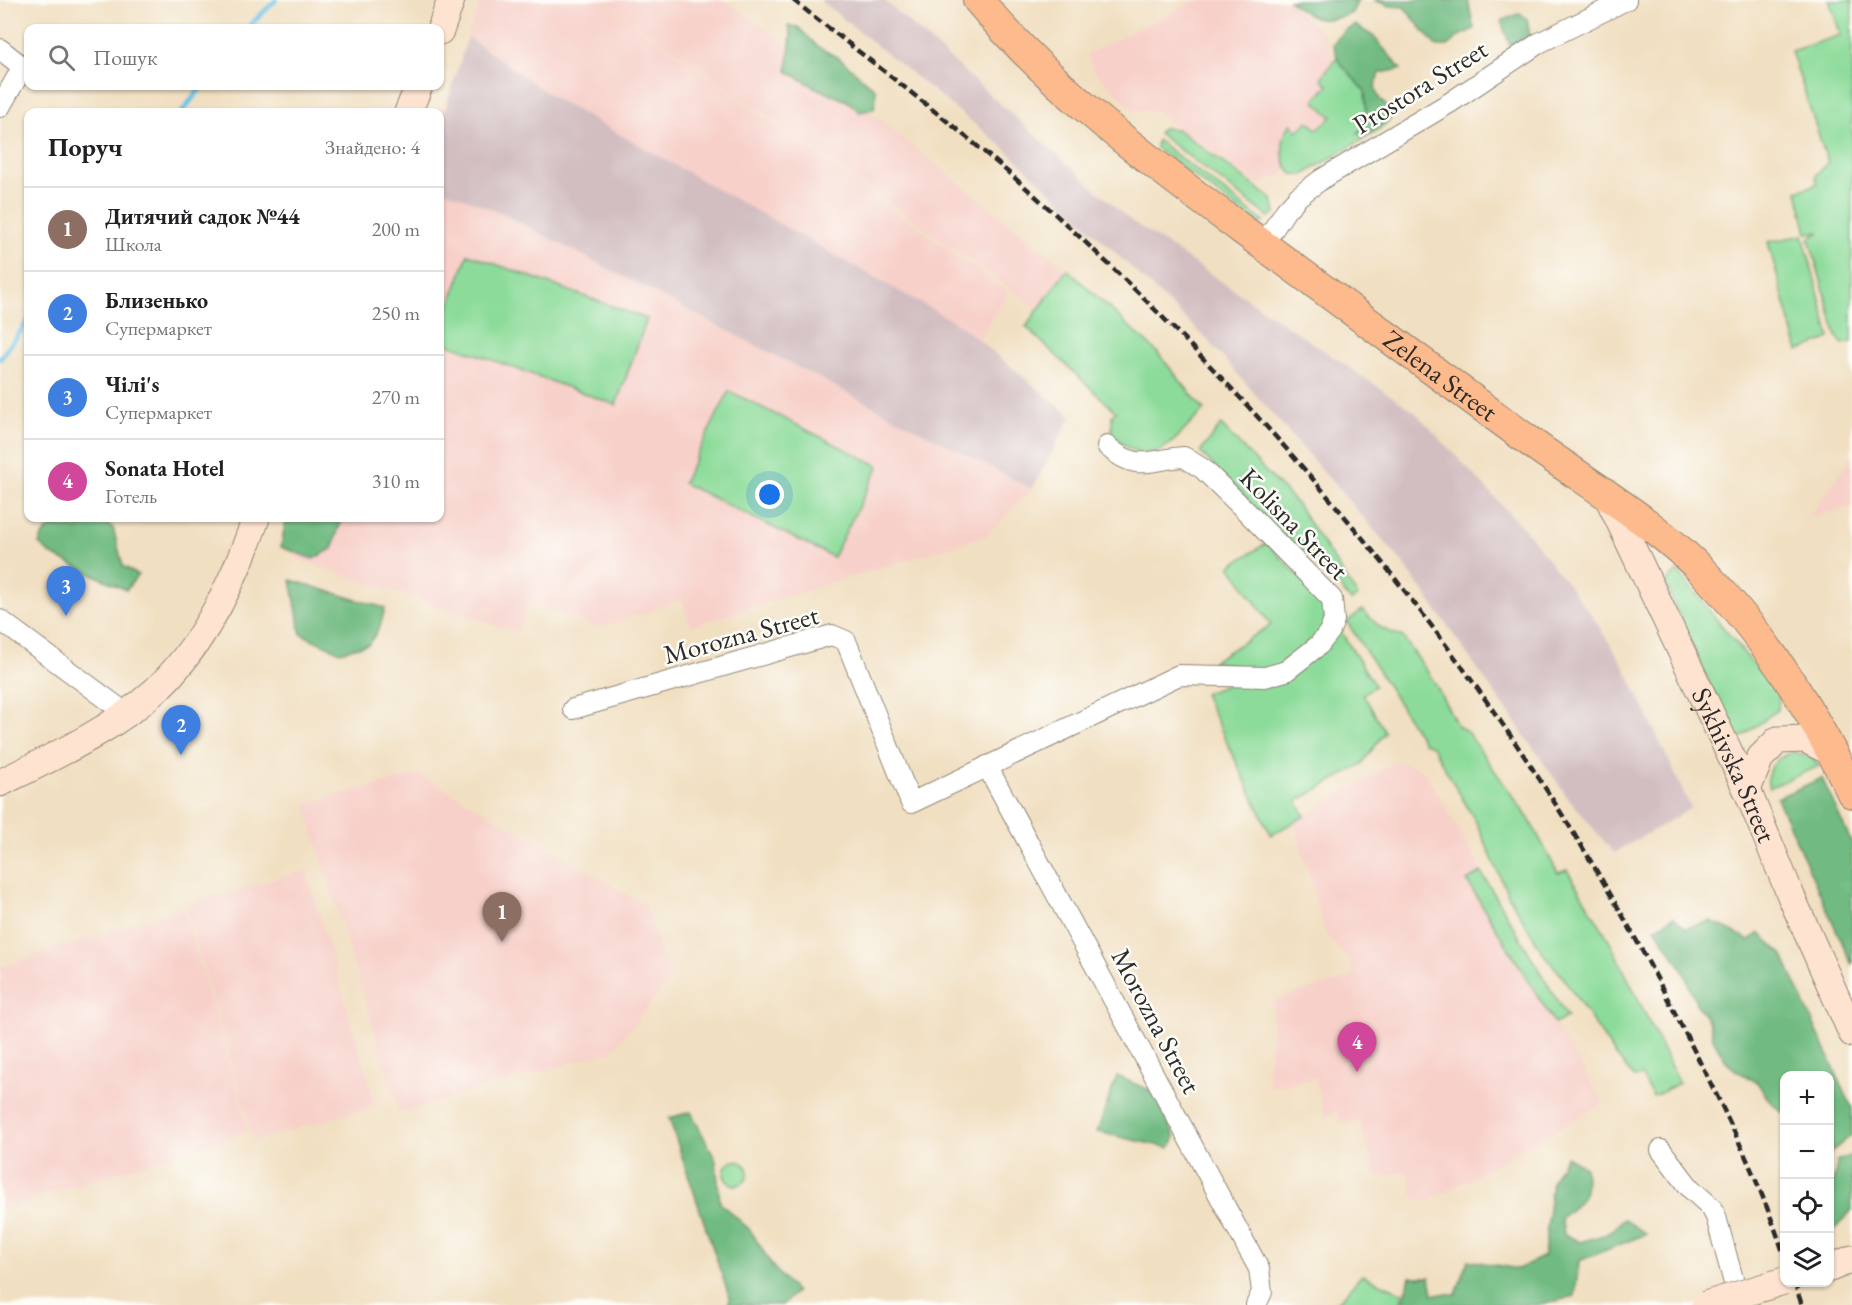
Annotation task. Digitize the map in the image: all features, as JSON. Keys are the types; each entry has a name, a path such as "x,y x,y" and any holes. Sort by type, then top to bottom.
{"main road":[{"path":"442,24 451,0"},
{"name":"Zelena Street","path":"978,0 1035,62 1077,100 1184,187 1609,499 1645,522 1705,574 1766,646 1793,683 1833,753 1852,793"},
{"path":"410,108 417,90"},
{"name":"Sykhivska Street","path":"1609,499 1747,790 1852,1033"},
{"path":"0,783 44,762 127,714 156,689 184,660 226,592 254,522"},
{"path":"1747,790 1760,758 1778,740 1804,740 1833,753"},
{"path":"1834,1266 1852,1259"},
{"path":"1704,1305 1780,1282"}],"street":[{"name":"Prostora Street","path":"1263,245 1286,210 1299,196 1322,179 1442,108 1539,44 1626,0"},
{"path":"0,49 19,64 20,72 0,107"},
{"name":"Kolisna Street","path":"1107,446 1125,460 1136,463 1164,462 1176,458 1192,461 1258,522 1332,599 1334,620 1330,631 1309,656 1286,671 1249,678 1179,675"},
{"path":"0,620 127,714"},
{"name":"Morozna Street","path":"573,710 832,635 846,641 911,803 1179,675"},
{"name":"Morozna Street","path":"987,766 1259,1269 1262,1292 1256,1305"},
{"path":"1661,1150 1690,1188 1711,1207 1716,1217 1740,1305"}],"shaded area":[{"path":"481,0 601,0 1008,292 977,343 661,159 460,56"},
{"path":"603,0 724,0 769,31 1067,269 1038,309"},
{"path":"820,0 884,0 1130,220 1415,412 1526,531 1593,617 1624,666 1691,808 1614,853 1569,799 1404,564 1206,338 1002,146"},
{"path":"1197,0 1286,0 1325,36 1333,61 1369,124 1260,186 1154,111 1134,110 1093,70 1087,54"},
{"path":"468,37 551,96 960,325 1071,416 1032,489 503,214 444,190 444,112"},
{"path":"444,190 503,214 1032,489 987,535 691,626 682,600 598,628 529,601 517,633 294,558 307,522 444,522"},
{"path":"1852,456 1852,507 1808,518"},
{"path":"1397,761 1423,770 1483,871 1467,881 1604,1103 1428,1202 1414,1197 1407,1171 1376,1178 1359,1121 1340,1123 1337,1112 1325,1116 1315,1078 1267,1088 1274,1000 1353,977 1349,960 1326,935 1294,822"},
{"path":"419,774 645,904 670,980 612,1051 399,1113 305,804"},
{"path":"306,870 376,1106 254,1141 185,905"},
{"path":"183,907 249,1131 0,1210 0,967"}],"green space":[{"path":"1289,0 1358,0 1352,13 1325,19 1311,16"},
{"path":"1374,0 1468,0 1474,29 1459,36 1448,46 1436,46 1404,7 1390,6"},
{"path":"1829,0 1852,0 1852,342 1843,344 1837,337 1809,238 1820,232 1807,233 1797,191 1817,184 1816,175 1828,163 1791,51 1841,35"},
{"path":"1520,13 1527,19 1530,36 1511,48 1501,21"},
{"path":"1355,25 1373,36 1401,69 1380,73 1375,88 1380,100 1391,110 1389,118 1365,137 1357,133 1367,122 1365,91 1339,62 1333,44 1343,31"},
{"path":"788,26 798,27 818,47 839,58 876,90 874,109 860,112 847,101 816,88 787,71 791,35"},
{"path":"1337,57 1391,118 1380,129 1303,175 1294,175 1284,158 1283,143 1287,129 1291,124 1298,131 1308,121 1317,129 1332,117 1314,101 1328,85 1321,78"},
{"path":"1163,128 1177,129 1272,199 1275,213 1269,217 1158,133"},
{"path":"1157,140 1264,222 1258,224 1156,148"},
{"path":"1803,235 1830,338 1798,351 1768,242"},
{"path":"468,254 647,319 616,405 444,342 444,320"},
{"path":"1067,269 1157,352 1204,410 1172,443 1161,450 1139,453 1126,447 1112,434 1112,415 1116,412 1026,327"},
{"path":"729,391 879,466 833,557 683,483"},
{"path":"1221,425 1296,503 1358,596 1351,601 1326,570 1284,536 1200,452"},
{"path":"82,522 105,522 113,528 123,566 138,575 126,590 52,555 39,544 45,532 54,526 78,529"},
{"path":"285,522 341,522 332,549 313,559 281,547"},
{"path":"1267,543 1320,598 1326,612 1324,628 1283,667 1260,672 1213,661 1271,625 1230,566"},
{"path":"1677,571 1779,696 1778,709 1742,737 1733,735 1665,584"},
{"path":"291,580 385,608 380,627 369,644 340,652 301,634"},
{"path":"1362,610 1381,628 1403,637 1433,680 1457,725 1468,733 1529,819 1558,873 1567,870 1609,940 1679,1083 1653,1097 1642,1076 1634,1077 1616,1056 1562,976 1543,953 1508,895 1477,824 1432,746 1424,743 1347,622"},
{"path":"1338,627 1375,686 1363,694 1385,732 1361,765 1297,801 1305,816 1271,835 1204,694 1231,683 1254,684"},
{"path":"1794,752 1813,758 1819,766 1769,788 1768,775 1772,765 1781,757"},
{"path":"1822,778 1852,844 1852,965 1777,798"},
{"path":"1481,872 1567,1017 1555,1024 1467,881"},
{"path":"1674,917 1685,928 1711,921 1750,940 1759,933 1782,954 1852,1108 1852,1135 1834,1150 1834,1071 1780,1071 1780,1111 1771,1103 1757,1082 1727,1063 1713,1039 1710,1023 1697,1005 1682,968 1655,928"},
{"path":"1117,1076 1154,1092 1175,1137 1170,1148 1097,1132"},
{"path":"691,1112 716,1161 720,1203 750,1230 773,1267 796,1292 782,1305 728,1305 730,1299 669,1118"},
{"path":"1852,1155 1852,1210 1834,1229 1834,1176 1838,1160"},
{"path":"1566,1156 1585,1167 1586,1185 1583,1197 1561,1218 1564,1234 1580,1242 1607,1234 1624,1219 1646,1234 1579,1261 1575,1296 1542,1305 1403,1305 1410,1277 1430,1277 1433,1294 1456,1294 1468,1260 1518,1269 1544,1256 1552,1181"},
{"path":"736,1161 741,1162 747,1168 747,1178 741,1184 736,1185 731,1184 725,1178 724,1173 725,1168 731,1162"},
{"path":"1362,1275 1403,1293 1400,1305 1329,1305 1339,1301"}],"waterway":[{"path":"251,24 276,0"},
{"path":"185,108 199,90"},
{"path":"0,359 24,326"}],"railway":[{"path":"793,0 1005,169 1130,285 1223,380 1312,478 1396,580 1476,686 1550,795 1619,909 1723,1109 1750,1167 1780,1243"},
{"path":"1796,1287 1802,1305"}],"place":[{"name":"Чілі's","path":"66,616"},
{"name":"Близенько","path":"181,755"},
{"name":"Дитячий садок №44","path":"502,942"},
{"name":"Sonata Hotel","path":"1357,1072"}]}
